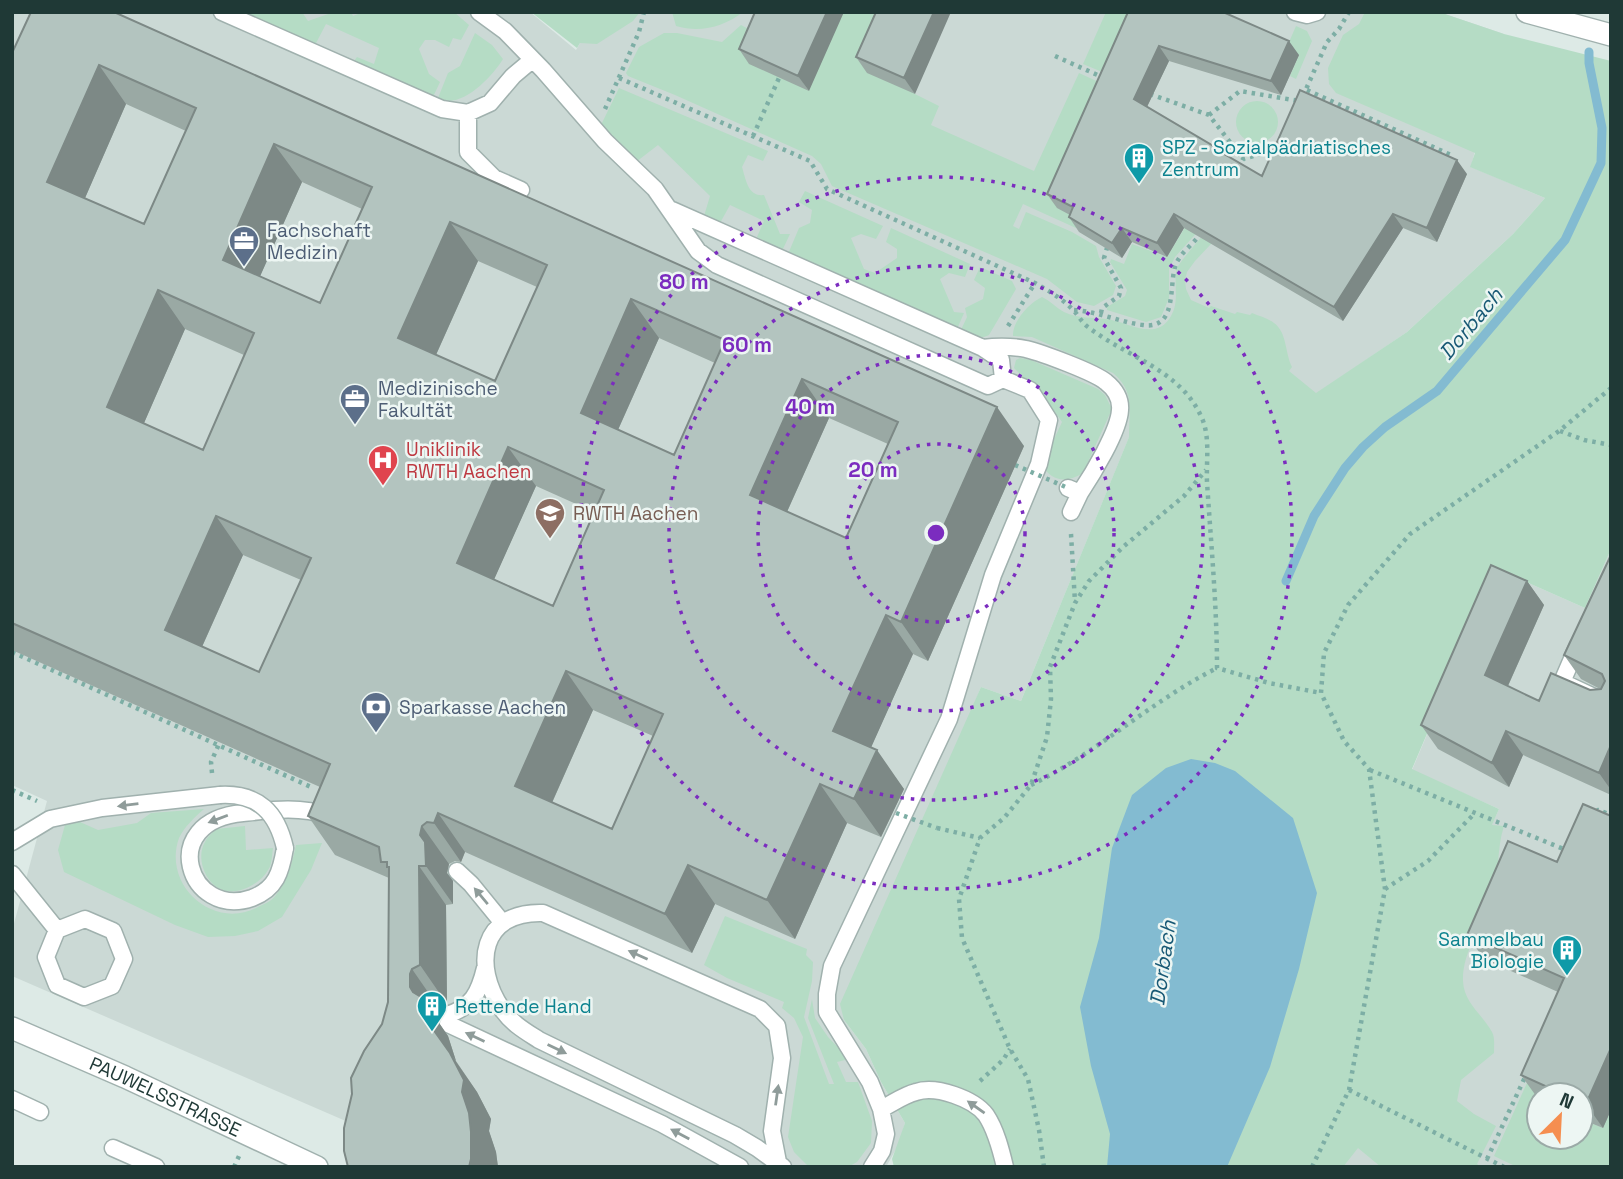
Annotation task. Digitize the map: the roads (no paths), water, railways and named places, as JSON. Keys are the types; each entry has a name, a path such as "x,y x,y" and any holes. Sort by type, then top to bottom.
{"street":[{"path":"1527,12 1611,35"},
{"name":"PAUWELSSTRASSE","path":"12,1028 162,1094 317,1167"}],"lane":[{"path":"222,12 442,109 468,113 490,103 513,76 532,60"},
{"path":"479,12 505,32 605,141 655,188 698,251 717,265 988,386 1003,379 1030,390 1049,420 1039,464 993,575 949,719 832,965 827,1012 859,1062 881,1109 887,1134 882,1151 872,1167"},
{"path":"1295,12 1307,15 1317,12"},
{"path":"468,113 468,152 494,178 521,190"},
{"path":"671,210 983,348 1001,360 1003,379"},
{"path":"983,348 1000,346 1027,349 1105,381 1119,397 1121,412 1096,468 1074,490 1071,512"},
{"path":"1583,634 1562,682 1611,705"},
{"path":"12,842 50,819 102,808 220,795 245,797 266,808 276,820 285,848 278,877 266,892 230,902 216,898 196,880 191,869 193,840 203,825 232,814 292,809 333,818"},
{"path":"457,872 471,884 502,922"},
{"path":"12,874 57,930"},
{"path":"740,1167 662,1124 447,1019 470,1004 481,985 485,953 490,939 502,922 523,912 543,913 760,1009 777,1026 782,1058 772,1131 780,1165"},
{"path":"85,919 113,931 124,959 112,986 84,997 57,985 46,957 57,930 85,919"},
{"path":"485,966 491,990 514,1024 539,1040 735,1135 780,1165"},
{"path":"881,1109 917,1091 930,1090 957,1095 985,1114 999,1144 1005,1167"},
{"path":"12,1099 40,1112"},
{"path":"113,1148 156,1167"}],"water":[{"path":"1191,759 1215,763 1235,771 1293,818 1317,893 1299,969 1270,1067 1227,1167 1107,1167 1110,1134 1091,1066 1080,1007 1099,938 1112,848 1132,795 1166,768"}],"waterway":[{"name":"Dorbach","path":"1286,581 1314,516 1345,468 1385,427 1437,391 1565,240 1601,163 1602,128 1589,52"}],"place":[{"name":"SPZ - Sozialpädriatisches Zentrum","path":"1139,185"},
{"name":"Fachschaft Medizin","path":"244,268"},
{"name":"Medizinische Fakultät","path":"355,426"},
{"name":"Uniklinik RWTH Aachen","path":"383,487"},
{"name":"RWTH Aachen","path":"550,540"},
{"name":"Sparkasse Aachen","path":"376,734"},
{"name":"Sammelbau Biologie","path":"1567,977"},
{"name":"Rettende Hand","path":"432,1033"}]}
